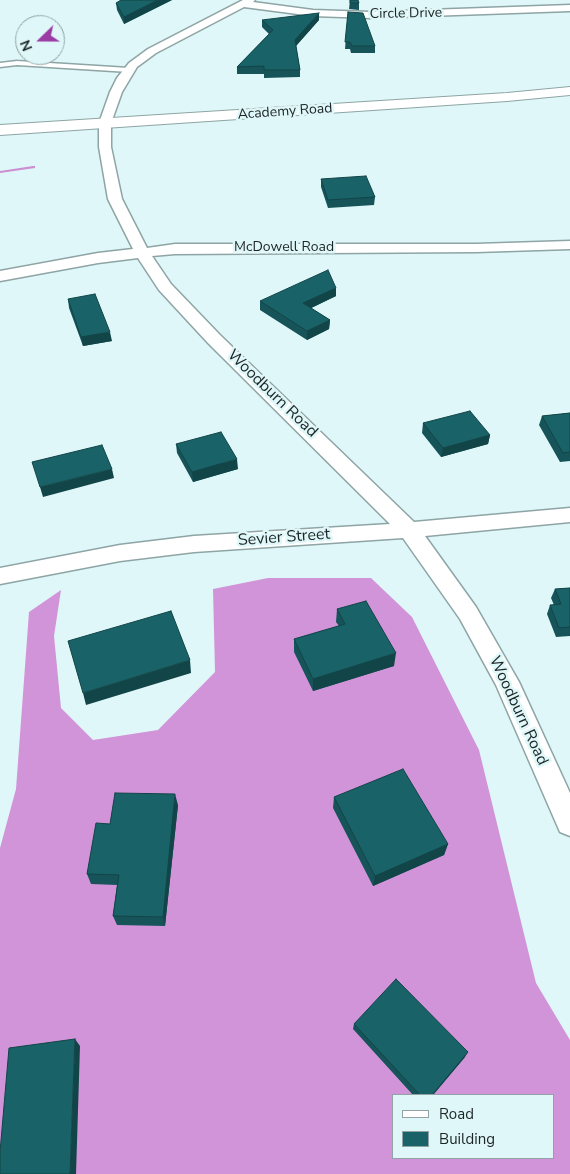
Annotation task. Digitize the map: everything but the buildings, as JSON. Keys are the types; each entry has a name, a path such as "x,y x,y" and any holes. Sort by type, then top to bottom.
{"main road":[{"name":"Academy Road","path":"0,130 570,91"}],"street":[{"name":"Circle Drive","path":"247,2 313,12 378,15 570,8"},
{"name":"Woodburn Road","path":"247,2 152,51 140,58 129,70 116,92 105,123 105,147 115,199 142,252 165,288 195,320 409,530 468,613 507,682 570,823"},
{"name":"McDowell Road","path":"0,276 142,252 214,248 405,249 570,245"},
{"name":"Sevier Street","path":"0,576 120,553 194,544 409,530 570,515"}],"lane":[{"path":"0,64 17,63 129,70"}],"shaded area":[{"path":"268,578 371,578 412,617 479,750 536,983 570,1040 570,1174 0,1174 0,848 16,789 29,612 61,590 54,636 61,708 93,740 158,730 215,672 213,589"}],"waterway":[{"path":"0,172 33,167"}]}
